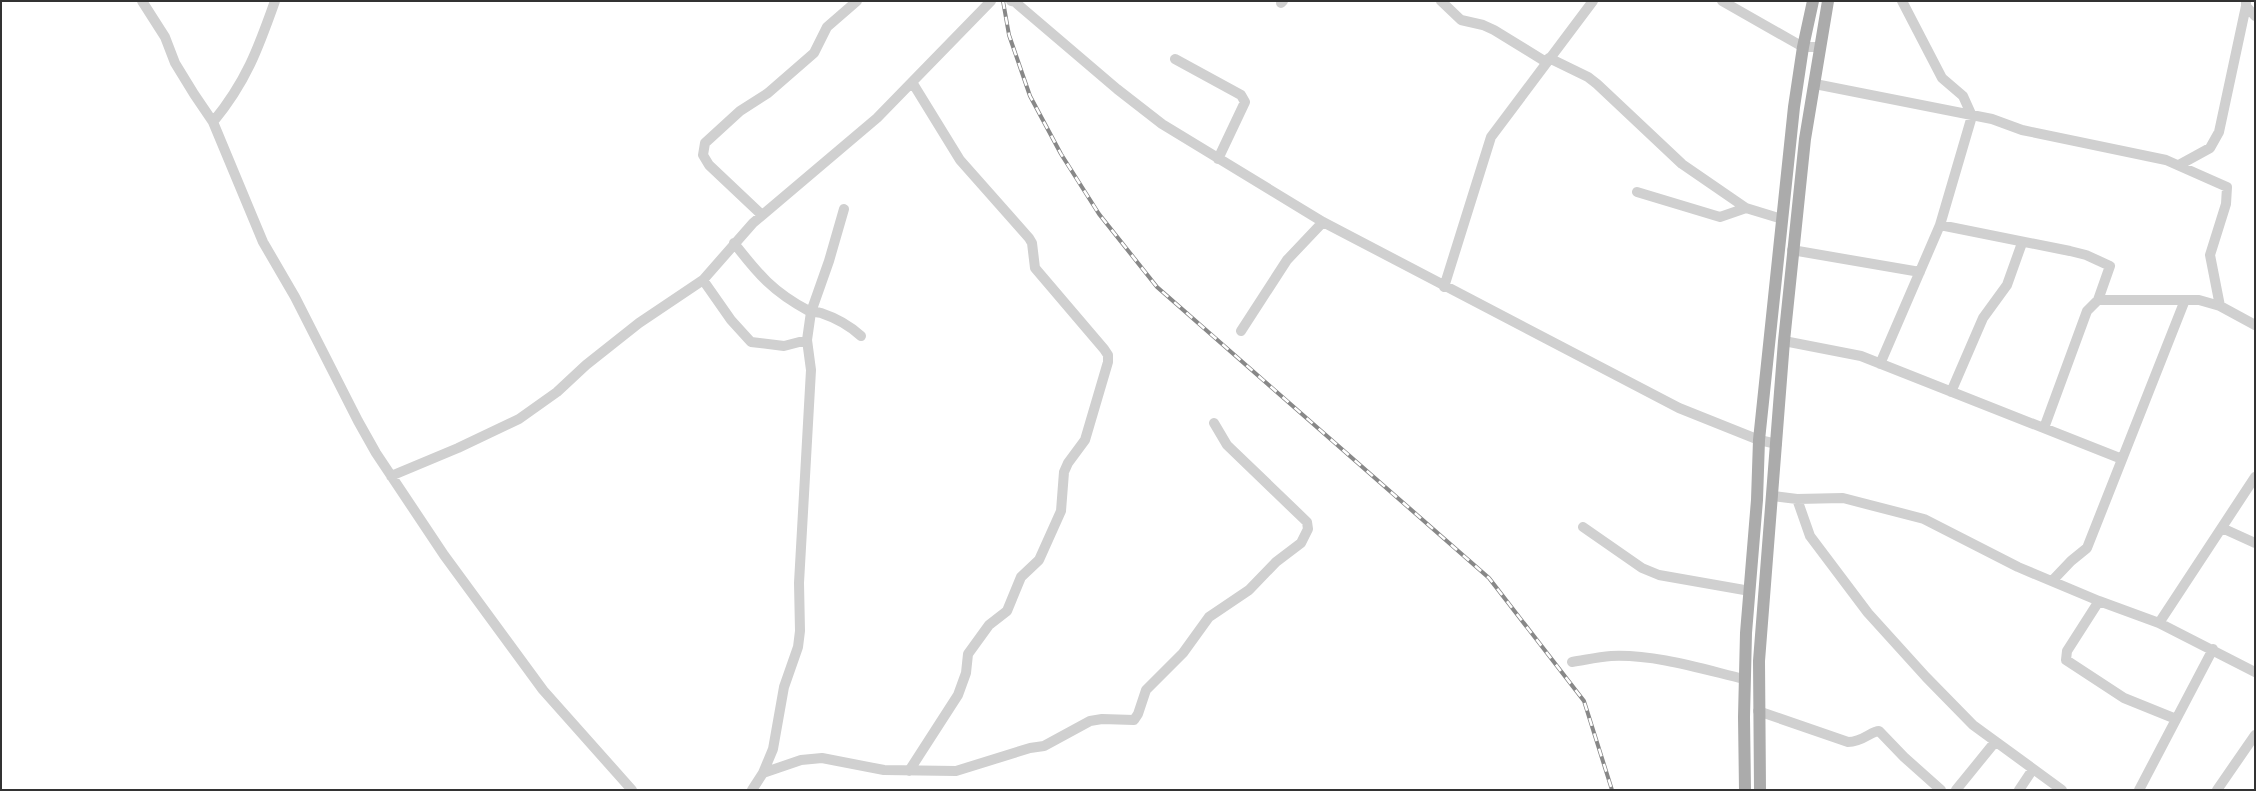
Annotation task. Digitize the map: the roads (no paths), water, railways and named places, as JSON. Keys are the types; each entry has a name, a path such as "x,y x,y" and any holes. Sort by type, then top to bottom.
{"main road":[{"path":"1745,790 1744,678 1757,500 1759,440 1782,218 1802,47 1813,1"},
{"path":"1760,790 1758,711 1762,611 1773,496 1784,340 1792,250 1805,139 1828,1"}],"street":[{"path":"142,1 165,37 175,63 213,122 263,242 295,297 358,421 391,476 444,555 543,690 632,790"},
{"path":"213,122 243,82 257,53 275,1"},
{"path":"762,215 709,166 703,155 705,143 740,111 768,93 814,53 827,27 857,1"},
{"path":"391,476 458,448 519,419 557,392 586,365 639,323 703,280 734,243 762,215 877,118 991,1"},
{"path":"1011,1 1015,2 1116,89 1162,124 1322,222 1444,287 1679,408 1759,440 1777,444"},
{"path":"1441,1 1461,20 1482,25 1494,30 1548,60 1588,77 1672,156 1746,208 1782,218"},
{"path":"1444,287 1490,137 1593,1"},
{"path":"1722,1 1802,47 1821,47"},
{"path":"1880,364 1940,225 1972,116 1963,96 1942,78 1902,1"},
{"path":"2179,165 2210,148 2219,132 2246,3"},
{"path":"2246,3 2255,16"},
{"path":"1176,59 1241,95 1245,102 1218,159"},
{"path":"910,771 958,695 966,673 968,654 989,625 1007,611 1021,577 1039,560 1061,511 1064,472 1068,463 1085,440 1108,362 1108,355 1104,349 1035,268 1032,243 1029,238 960,160 912,82"},
{"path":"1815,84 1992,119 2022,130 2166,160 2227,188 2226,204 2210,255 2220,306"},
{"path":"1637,192 1720,216 1746,208"},
{"path":"752,790 763,773 773,749 784,687 798,648 800,631 799,583 811,370 807,340 811,312 829,261 844,209"},
{"path":"1240,331 1287,260 1322,222"},
{"path":"1940,225 2086,255 2110,266 2098,300 2087,311 2044,428"},
{"path":"734,243 767,284 811,312 839,320 850,326 861,336"},
{"path":"1951,392 1983,318 2007,285 2022,243"},
{"path":"1792,250 1920,272"},
{"path":"703,280 731,320 751,342 784,346 807,340"},
{"path":"2098,300 2199,300 2220,306 2255,325"},
{"path":"2052,581 2071,561 2087,548 2185,300"},
{"path":"1784,340 1848,352 2122,460"},
{"path":"763,773 801,760 822,758 884,770 963,770 1030,748 1044,746 1090,721 1102,718 1134,720 1138,714 1146,690 1184,653 1209,617 1249,590 1276,562 1301,543 1308,529 1307,522 1227,445 1214,423"},
{"path":"2159,623 2255,477"},
{"path":"1773,496 1797,499 1843,498 1924,519 2018,567 2099,601 2159,623 2213,649 2255,672"},
{"path":"1797,499 1810,536 1868,613 1946,699 1995,742 2062,790"},
{"path":"1583,527 1642,568 1659,575 1677,580 1750,591"},
{"path":"2222,528 2255,543"},
{"path":"2099,601 2067,651 2066,660 2124,698 2176,719"},
{"path":"2139,790 2213,649"},
{"path":"1572,662 1612,656 1629,657 1662,661 1744,678"},
{"path":"1758,711 1848,742 1863,740 1874,731 1879,731 1904,757 1941,790"},
{"path":"2217,790 2255,735"},
{"path":"1956,790 1995,742"},
{"path":"2019,790 2033,769"}],"railway":[{"path":"1003,1 1009,35 1030,96 1061,154 1099,214 1157,287 1489,578 1584,701 1612,790"}]}
